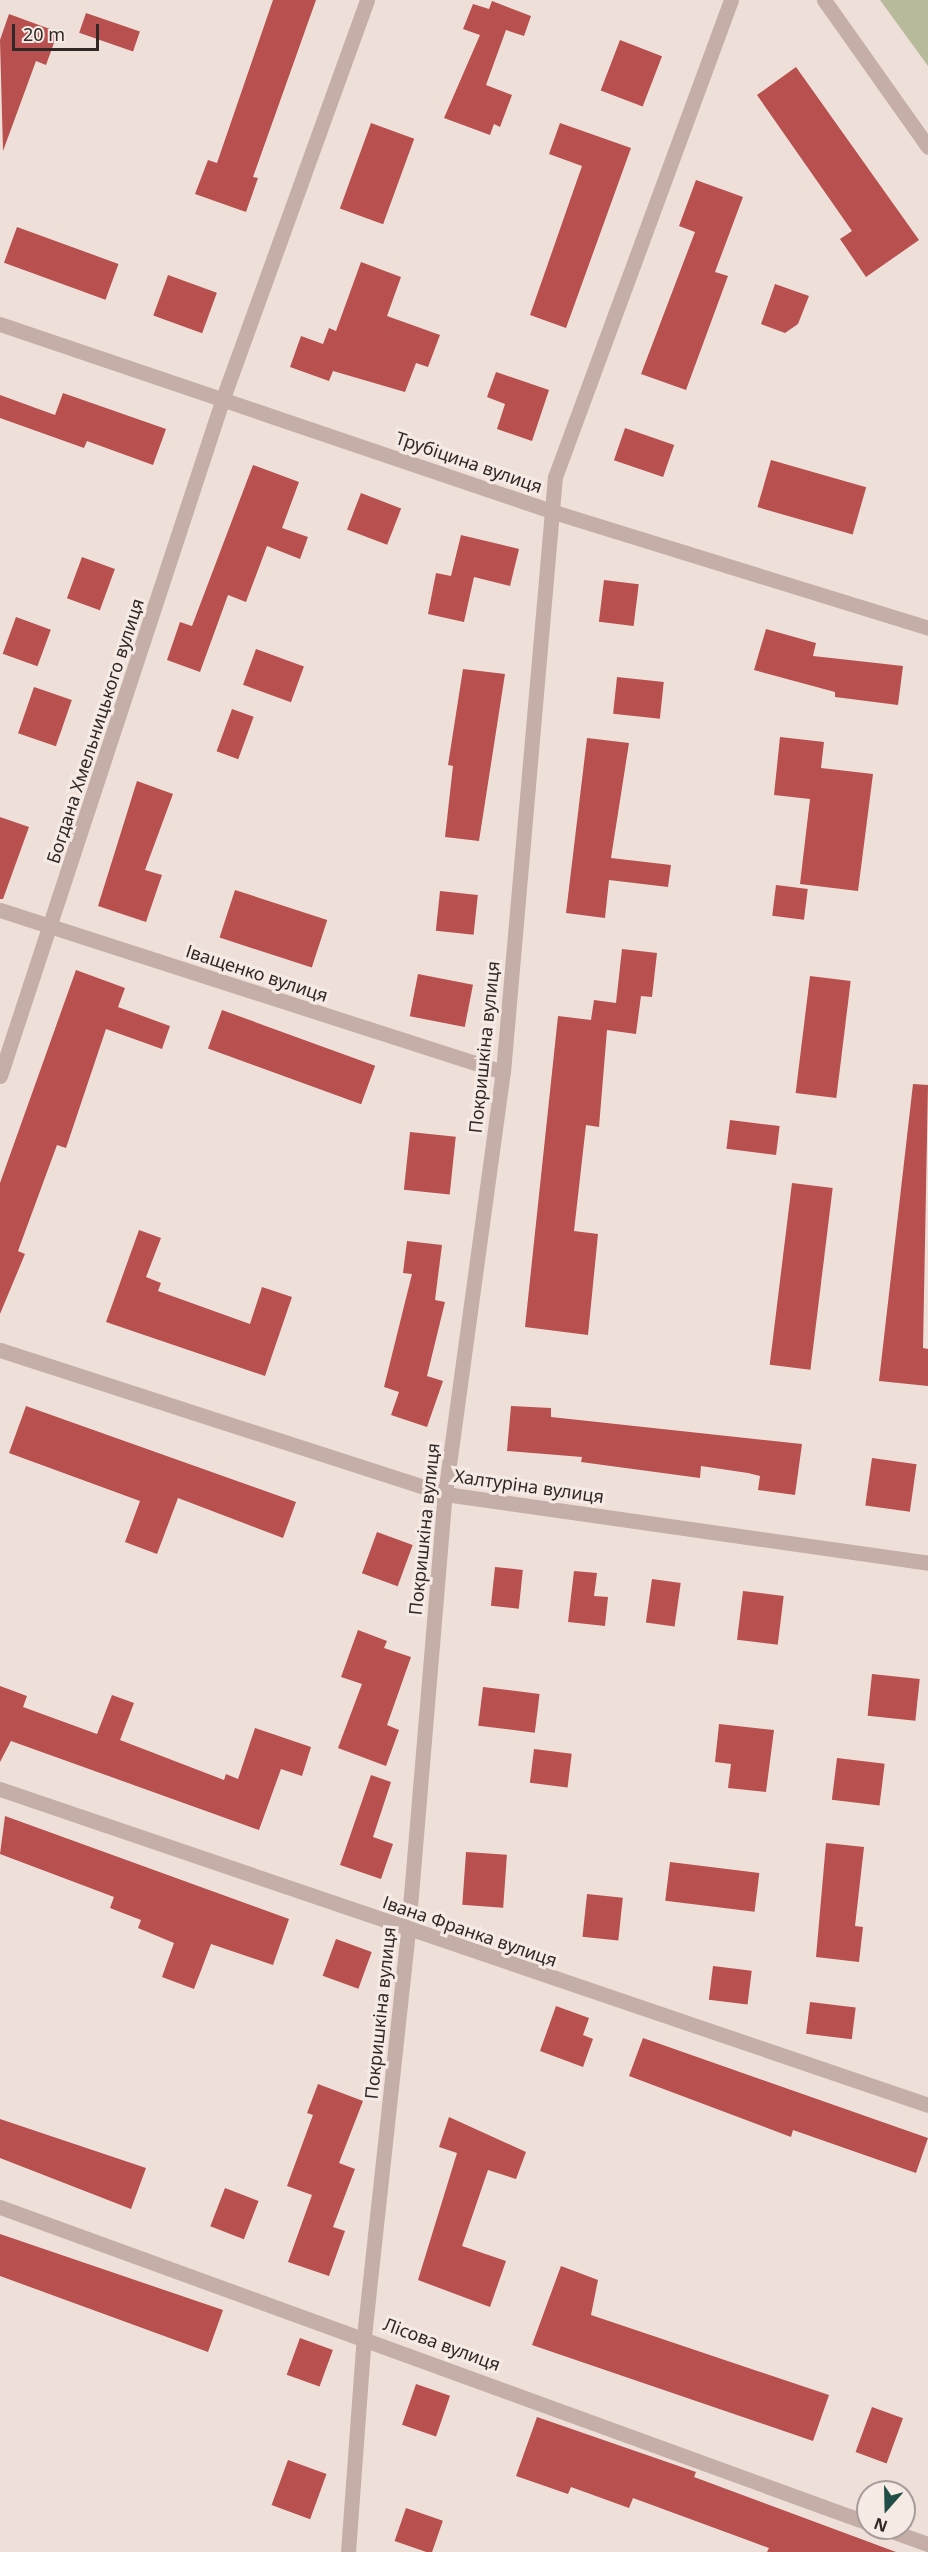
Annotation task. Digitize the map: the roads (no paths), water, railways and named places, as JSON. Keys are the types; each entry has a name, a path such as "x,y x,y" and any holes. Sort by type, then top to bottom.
{"street":[{"name":"Богдана Хмельницького вулиця","path":"0,1076 51,928 223,398 367,0"},
{"name":"Покришкіна вулиця","path":"348,2552 364,2336 408,1931 445,1494 503,1072 554,512 555,477 730,0"},
{"path":"824,0 928,147"},
{"name":"Трубіцина вулиця","path":"0,324 554,512 928,628"},
{"name":"Іващенко вулиця","path":"0,910 503,1072"},
{"name":"Халтуріна вулиця","path":"0,1350 445,1494 928,1563"},
{"name":"Івана Франка вулиця","path":"0,1789 408,1931 928,2105"},
{"name":"Лісова вулиця","path":"0,2207 364,2336 856,2519"}]}
